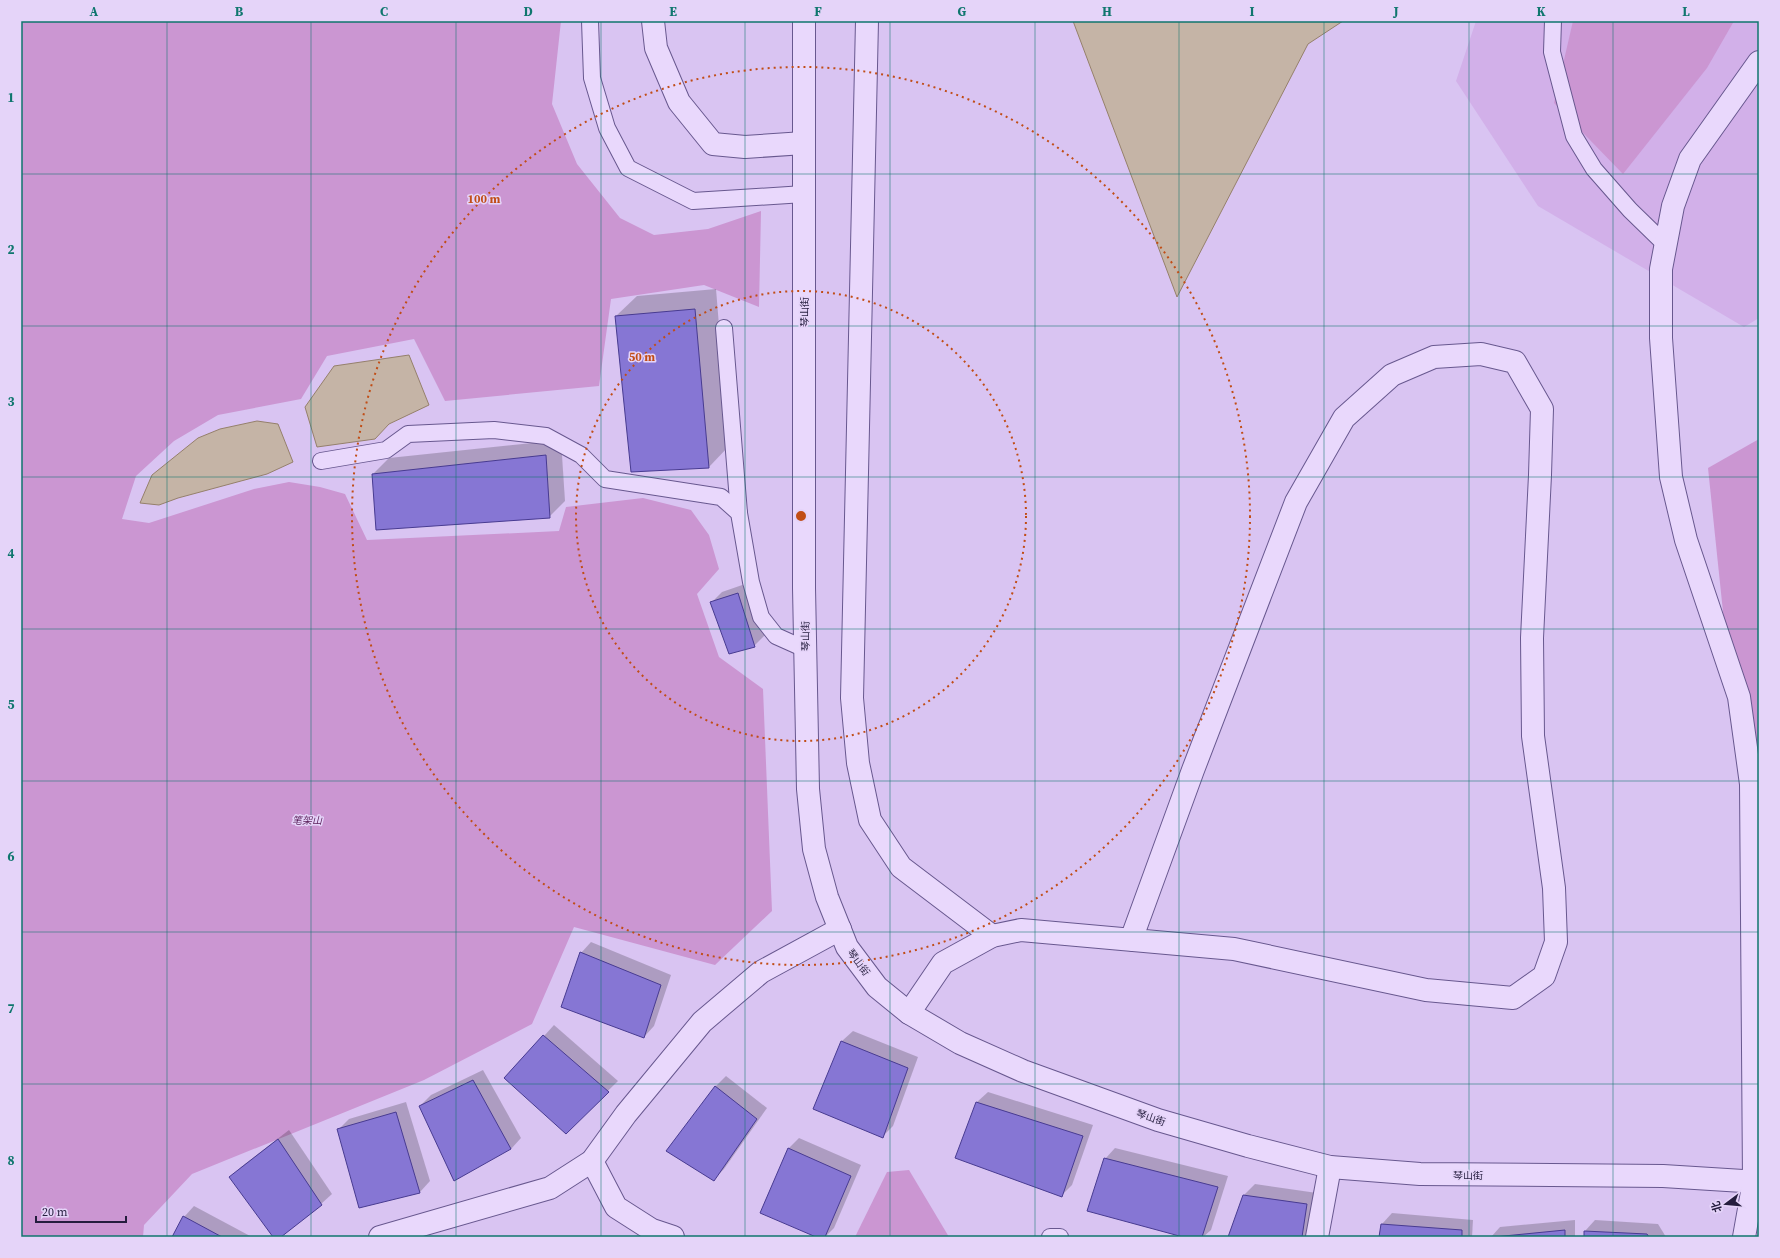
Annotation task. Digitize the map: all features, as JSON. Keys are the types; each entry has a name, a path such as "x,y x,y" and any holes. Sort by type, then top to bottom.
{"street":[{"path":"653,21 656,48 679,102 712,144 745,147 804,143"},
{"name":"琴山街","path":"804,21 804,588 808,789 814,849 827,897 847,947 878,987 909,1013 960,1043 1023,1071 1158,1120 1248,1146 1330,1167 1420,1174 1663,1176 1756,1181"},
{"path":"867,21 852,698 858,763 870,820 901,867 992,936"},
{"path":"1744,1237 1756,1181 1750,784 1739,697 1686,540 1671,477 1661,338 1662,269 1673,206 1690,159 1759,62"},
{"path":"909,1013 943,963 992,936 1021,930 1131,940 1234,949 1426,990 1513,998 1544,976 1556,942 1554,888 1533,736 1532,638 1542,409 1515,362 1481,354 1434,357 1392,375 1344,418 1296,502 1193,770 1131,940"},
{"path":"380,1237 550,1188 592,1161 626,1114 702,1022 761,972 840,930"},
{"path":"592,1161 616,1207 652,1230 673,1237"},
{"path":"1317,1237 1330,1167"}],"lane":[{"path":"590,21 592,78 607,128 628,168 693,201 804,194"},
{"path":"1553,21 1552,52 1574,136 1594,169 1630,210 1666,245"},
{"path":"724,328 739,513 751,582 761,617 776,636 805,649"},
{"path":"321,461 386,450 408,434 494,430 524,433 546,436 581,455 605,479 721,497 739,513"},
{"path":"1050,1237 1060,1237"}],"shaded area":[{"path":"1073,21 1343,21 1308,44 1177,297"},
{"path":"1476,21 1759,21 1759,318 1744,327 1538,206 1456,81"},
{"path":"409,355 429,405 389,424 375,439 317,447 305,407 334,366"},
{"path":"257,421 278,424 293,462 267,474 178,498 159,505 140,503 152,475 198,438 220,429"}],"green space":[{"name":"笔架山","path":"21,21 561,21 552,104 577,164 620,218 654,235 708,229 761,211 759,307 704,285 611,299 599,386 445,401 414,339 327,356 301,399 218,415 174,441 136,476 122,519 149,523 254,489 289,482 320,487 345,494 367,540 559,531 566,507 643,498 691,510 709,535 719,569 697,594 719,657 763,689 772,911 715,965 574,927 532,1024 424,1080 192,1174 144,1225 143,1237 21,1237"},
{"path":"1573,21 1734,21 1707,68 1623,174 1554,103"},
{"path":"1759,439 1759,957 1708,468"},
{"path":"909,1170 949,1237 855,1237 887,1172"}],"building":[{"path":"695,309 709,468 631,472 615,316"},
{"path":"546,455 550,518 376,530 372,474"},
{"path":"738,593 755,647 729,654 710,602"},
{"path":"580,952 661,985 644,1038 561,1007"},
{"path":"543,1035 609,1092 566,1134 504,1078"},
{"path":"841,1041 908,1068 883,1138 813,1109"},
{"path":"473,1080 511,1149 454,1181 419,1106"},
{"path":"715,1086 757,1119 714,1181 666,1151"},
{"path":"976,1102 1083,1136 1062,1197 955,1158"},
{"path":"396,1112 420,1193 359,1208 337,1129"},
{"path":"278,1139 322,1205 281,1237 273,1237 229,1177"},
{"path":"788,1148 851,1176 825,1237 816,1237 760,1213"},
{"path":"1104,1158 1218,1187 1202,1237 1183,1237 1087,1211"},
{"path":"1243,1195 1307,1204 1302,1237 1228,1237"},
{"path":"183,1216 222,1237 172,1237"},
{"path":"1381,1224 1462,1230 1462,1237 1379,1237"},
{"path":"1565,1230 1565,1237 1494,1237"},
{"path":"1584,1231 1647,1234 1649,1237 1584,1237"}]}
